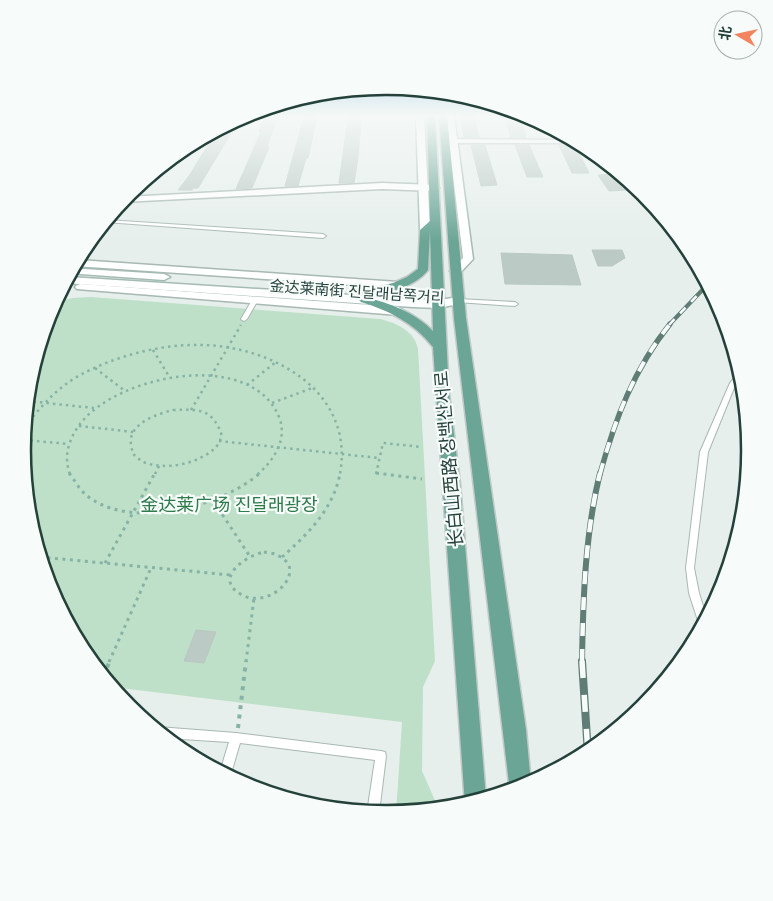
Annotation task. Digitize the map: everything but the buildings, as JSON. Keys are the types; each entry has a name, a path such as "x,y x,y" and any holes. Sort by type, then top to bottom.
{"main road":[{"name":"长白山西路 장백산서로","path":"433,158 438,300 448,455 471,727 475,795"},
{"path":"366,296 418,276 423,270 425,230 436,222"},
{"name":"长白山西路 장백산서로","path":"456,271 464,348 515,730 519,780"},
{"path":"366,296 398,311 421,325 441,348 464,348"}],"street":[{"path":"421,158 425,230"},
{"name":"长白山西路 장백산서로","path":"453,158 462,201 468,259 456,271"},
{"path":"135,199 382,186 434,188"},
{"name":"金达莱南街 진달래남쪽거리","path":"85,264 398,285"},
{"name":"金达莱南街 진달래남쪽거리","path":"80,272 366,296"},
{"name":"金达莱南街 진달래남쪽거리","path":"75,281 459,302"},
{"path":"70,289 112,284"},
{"name":"金达莱南街 진달래남쪽거리","path":"81,287 398,311"}],"lane":[{"path":"115,222 324,236"},
{"path":"244,319 255,300"},
{"path":"459,302 515,304"},
{"path":"701,615 694,592 690,568 704,452 735,380"},
{"path":"171,733 236,738 381,756 374,805"},
{"path":"227,768 236,738"}],"path":[{"path":"191,410 244,319"},
{"path":"33,417 58,389 115,360 153,350 200,344 228,347 256,353 292,370 315,388 334,415 339,428 342,454 338,485 330,503 310,530 282,557"},
{"path":"153,350 170,378"},
{"path":"248,386 276,362"},
{"path":"96,368 125,391"},
{"path":"211,376 225,378 259,392 277,410 282,427 278,447 272,460 254,478 214,502 168,512 134,511 104,504 80,489 68,470 66,459 69,444 78,426 95,409 125,391 153,381 170,378 211,376"},
{"path":"272,403 315,388"},
{"path":"34,402 95,409"},
{"path":"174,410 191,410 206,413 218,422 221,430 219,441 211,451 194,462 180,466 159,466 141,461 134,454 130,441 134,432 148,420 174,410"},
{"path":"78,426 134,432"},
{"path":"31,441 69,444"},
{"path":"219,441 380,458"},
{"path":"422,447 383,443 376,474 422,479"},
{"path":"105,563 159,466"},
{"path":"214,502 249,555"},
{"path":"268,552 282,557 288,563 290,570 288,582 274,594 254,598 245,596 235,590 231,575 237,563 249,555 268,552"},
{"path":"48,557 231,575"},
{"path":"106,669 151,568"},
{"path":"236,738 254,598"}],"green space":[{"name":"金达莱广场 진달래광장","path":"91,297 380,319 404,329 413,337 418,349 435,661 423,687 422,771 436,802 397,806 402,722 122,688 91,648 68,608 50,565 38,520 32,474 31,450 34,404 43,359 65,300"}],"railway":[{"path":"669,325 703,289"},
{"path":"600,474 612,434 627,395 646,359 670,324"},
{"path":"582,661 584,591 588,543 600,473"},
{"path":"582,661 587,744"}]}
